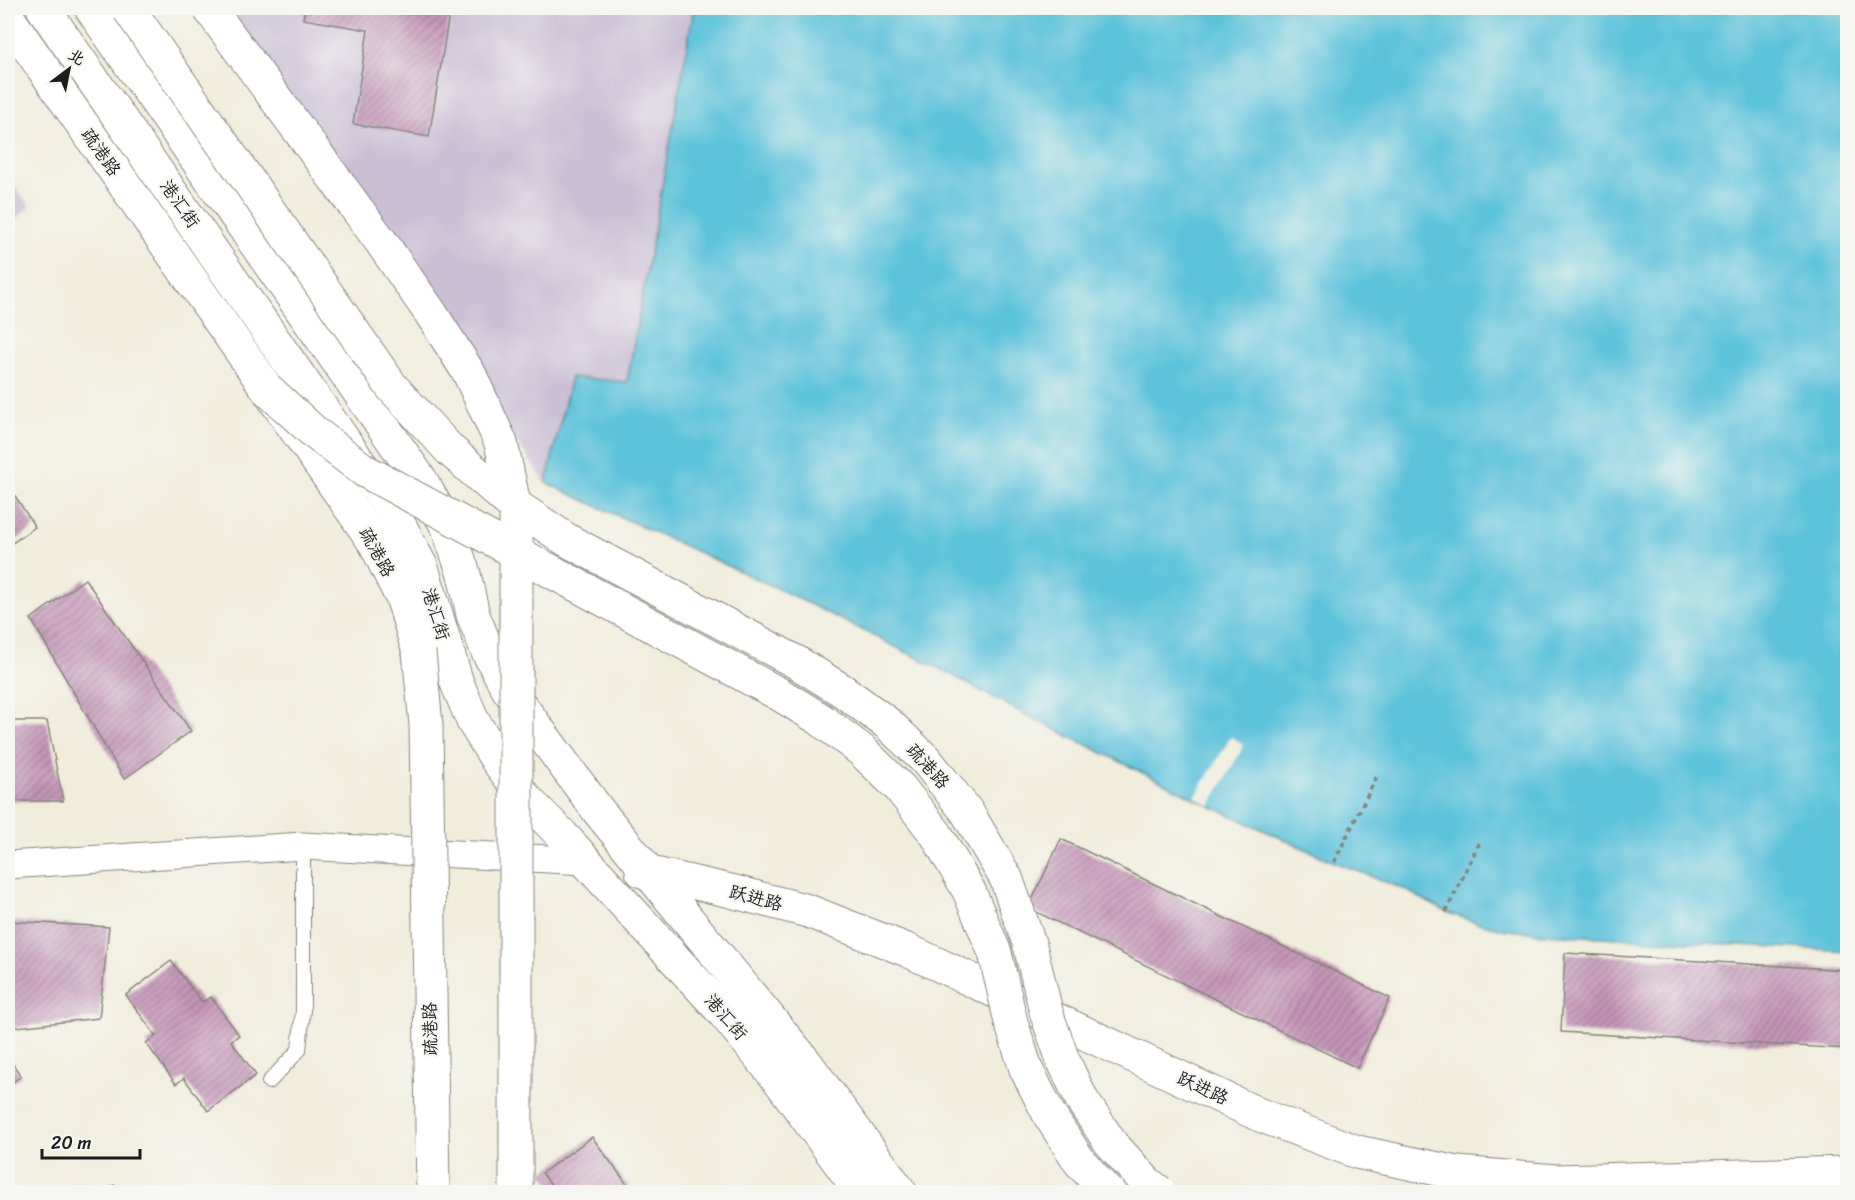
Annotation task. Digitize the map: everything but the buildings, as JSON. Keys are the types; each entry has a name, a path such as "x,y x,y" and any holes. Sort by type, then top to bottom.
{"main road":[{"name":"港汇街","path":"43,8 390,507 422,568 457,683 473,721 496,760 527,800 586,861 724,1013 779,1080 861,1192"},
{"name":"港汇街","path":"91,8 422,482 448,528 464,574 473,615 488,652 508,690 600,813 806,1064 900,1192"},
{"name":"疏港路","path":"128,8 392,387 450,450 507,500 567,540 796,662 843,691 887,723 926,760 967,812 1006,878 1030,946 1047,1015 1063,1060 1082,1100 1110,1142 1147,1183 1159,1192"},
{"path":"209,8 432,315 469,373 501,443 516,513 516,1192"},
{"name":"疏港路","path":"8,18 375,543 403,600 419,652 426,724 433,1192"},
{"path":"267,389 315,433 365,471 779,694 820,719 861,750 900,788 936,834 969,891 995,953 1011,1022 1026,1069 1050,1116 1080,1162 1107,1192"},
{"name":"跃进路","path":"586,861 648,872 808,911 907,950 1260,1115 1357,1152 1457,1173 1556,1181 1848,1173"}],"street":[{"path":"8,865 303,846 586,861"}],"lane":[{"path":"269,1082 299,1050 303,1010 303,846"}],"path":[{"path":"1334,862 1378,774"},
{"path":"1446,912 1479,843"}],"shaded area":[{"path":"206,8 694,8 627,383 571,377 546,483"},
{"path":"8,176 30,207 8,226"}],"water":[{"path":"694,8 1847,8 1847,951 1545,934 1507,930 1446,912 1406,890 1334,862 1210,806 785,592 546,483 571,377 627,382"}],"pier":[{"path":"1231,737 1244,745 1210,806 1195,797"}]}
